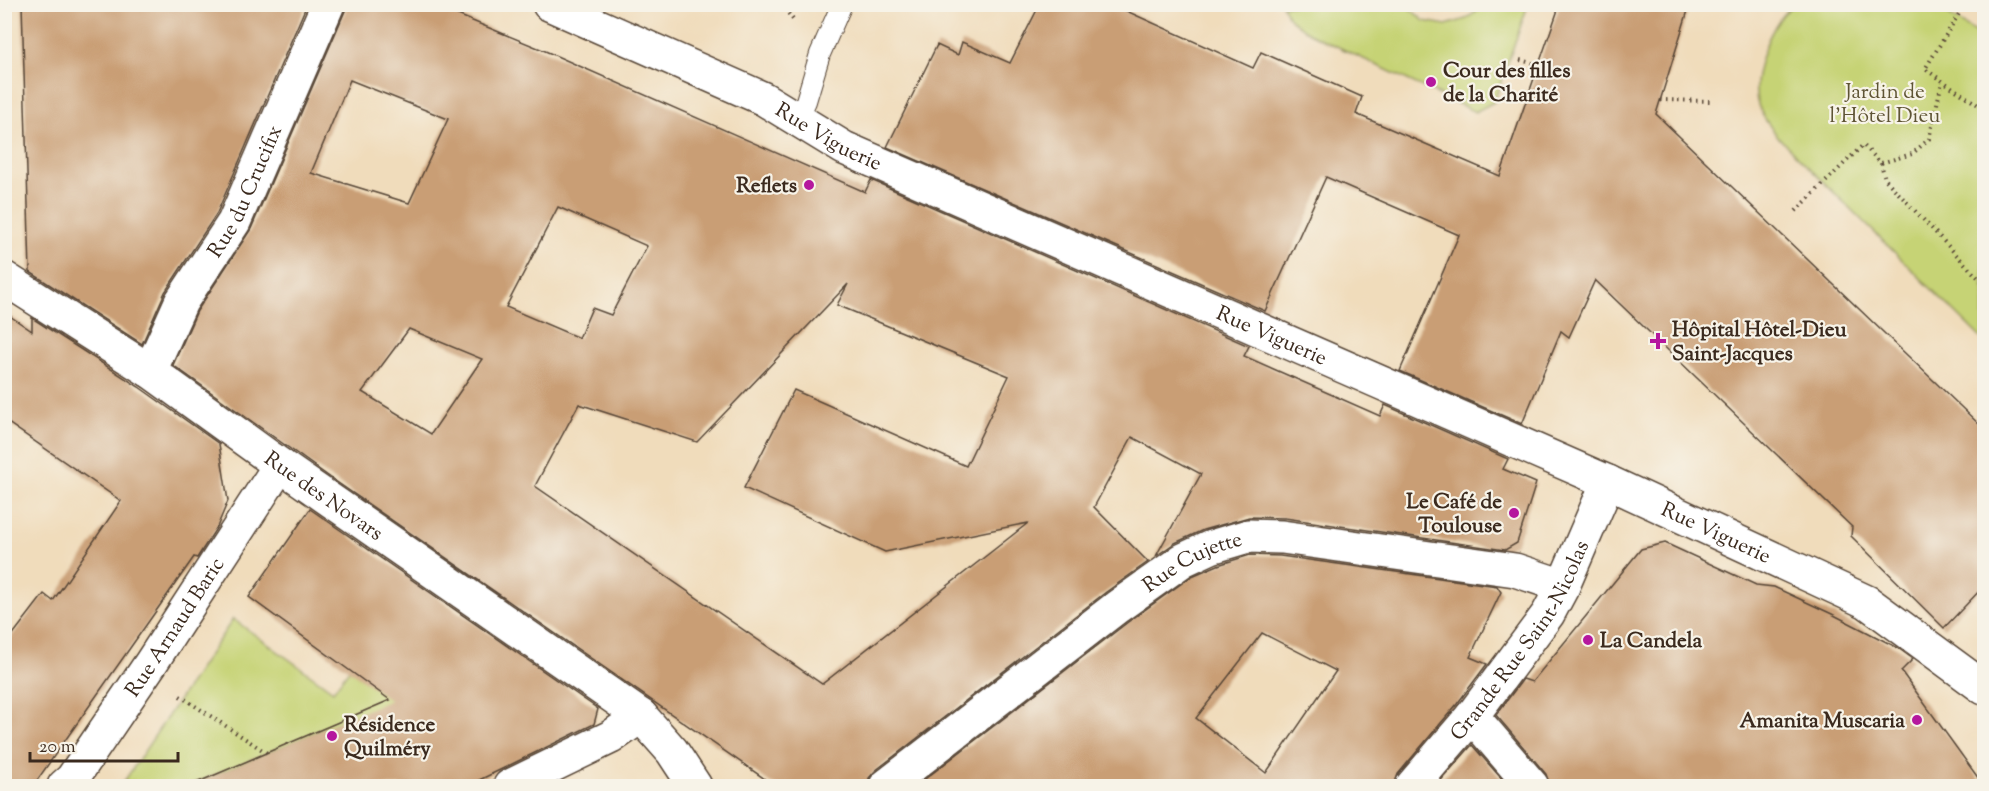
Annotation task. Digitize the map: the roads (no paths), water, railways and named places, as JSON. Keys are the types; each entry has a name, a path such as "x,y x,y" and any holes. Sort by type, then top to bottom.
{"street":[{"name":"Rue du Crucifix","path":"150,370 181,302 234,222 328,4"},
{"name":"Rue Viguerie","path":"549,4 764,99 844,148 1608,482 1867,602 1972,679"},
{"name":"Rue des Novars","path":"4,278 150,370 280,465 641,717 672,751 695,786"},
{"name":"Rue Arnaud Baric","path":"63,786 72,779 152,663 280,465"},
{"name":"Grande Rue Saint-Nicolas","path":"1412,786 1472,716 1548,615 1608,482"},
{"name":"Rue Cujette","path":"886,786 1117,607 1183,560 1211,547 1248,536 1282,537 1515,570 1563,586"},
{"path":"1472,716 1532,786"},
{"path":"510,786 611,737 641,717"}],"lane":[{"path":"798,118 806,101 820,54 842,4"}],"place":[{"name":"Cour des filles de la Charité","path":"1431,82"},
{"name":"Reflets","path":"809,185"},
{"name":"Hôpital Hôtel-Dieu Saint-Jacques","path":"1658,341"},
{"name":"Le Café de Toulouse","path":"1514,513"},
{"name":"La Candela","path":"1588,640"},
{"name":"Amanita Muscaria","path":"1917,720"},
{"name":"Résidence Quilméry","path":"332,736"}],"park label":[{"name":"Jardin de l'Hôtel Dieu","path":"1885,103"}]}
